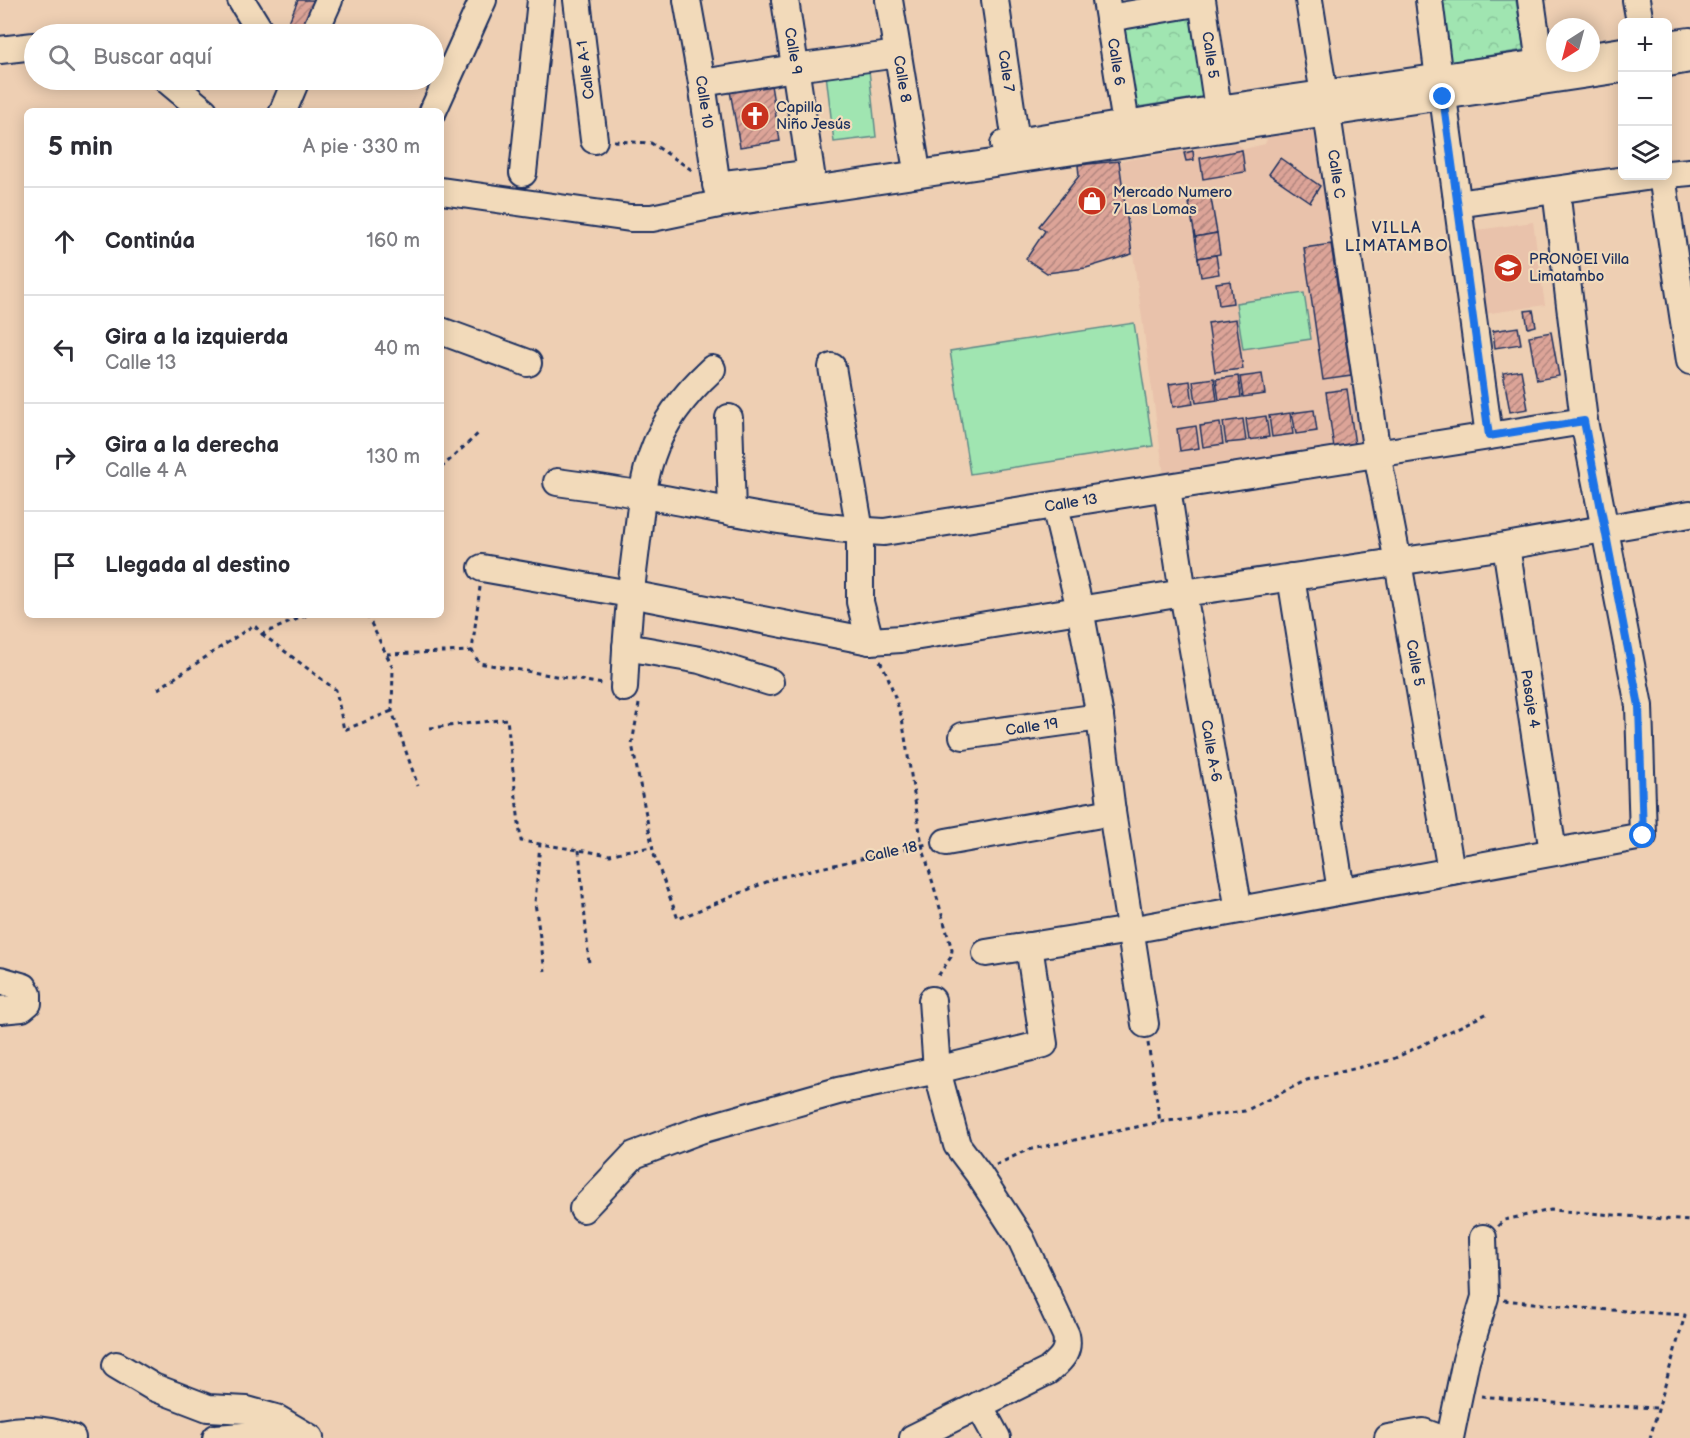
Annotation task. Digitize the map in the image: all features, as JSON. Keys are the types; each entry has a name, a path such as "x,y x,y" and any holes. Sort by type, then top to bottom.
{"street":[{"path":"241,0 256,24"},
{"path":"318,24 329,0"},
{"path":"444,87 483,0"},
{"path":"523,173 541,0"},
{"name":"Calle A-1","path":"577,0 594,140"},
{"name":"Calle 10","path":"687,0 702,84 717,194"},
{"name":"Calle 9","path":"785,0 812,173"},
{"name":"Calle 8","path":"889,0 915,159"},
{"name":"Cale 7","path":"995,0 1016,142"},
{"name":"Calle C","path":"1309,0 1377,454"},
{"path":"1429,0 1489,436"},
{"path":"1531,0 1546,55"},
{"path":"1636,0 1639,18"},
{"path":"1108,9 1202,1"},
{"name":"Calle 5","path":"1202,1 1218,110"},
{"name":"Calle 6","path":"1108,9 1126,124"},
{"path":"1672,43 1690,41"},
{"path":"0,50 24,47"},
{"path":"1600,55 1618,52"},
{"path":"702,84 898,54"},
{"path":"1672,62 1690,59"},
{"path":"1441,88 1546,62"},
{"path":"717,194 1441,88 1618,70"},
{"path":"284,108 292,90"},
{"path":"434,108 442,90"},
{"path":"177,93 200,108"},
{"path":"444,191 630,218 652,218 717,194 812,173 915,159 1218,110 1326,104"},
{"path":"1672,174 1690,172"},
{"path":"1457,204 1625,180"},
{"path":"1663,180 1690,361"},
{"path":"986,953 1130,930 1643,836 1639,706 1584,421 1556,190"},
{"path":"444,333 528,363"},
{"path":"832,367 860,531 860,602 870,641"},
{"path":"624,688 630,594 643,495 652,455 663,430 685,397 712,369"},
{"path":"729,418 732,512"},
{"name":"Calle 13","path":"557,482 732,512 860,531 884,532 1584,421"},
{"name":"Calle 5","path":"1377,454 1398,562 1451,871"},
{"name":"Calle A-6","path":"1167,488 1183,593 1239,910"},
{"path":"1055,506 1080,609 1100,717 1112,812 1145,1024"},
{"path":"482,568 630,594 870,641 901,639 1183,593 1506,546 1690,514"},
{"name":"Pasaje 4","path":"1506,546 1553,852"},
{"path":"1291,577 1341,891"},
{"path":"626,646 700,660 770,682"},
{"name":"Calle 19","path":"963,736 1100,717"},
{"path":"934,843 1112,812"},
{"path":"583,1209 634,1155 700,1130 838,1090 937,1070 1044,1044 1029,946"},
{"path":"0,980 24,987 28,994 28,1002 22,1008 0,1010"},
{"path":"913,1438 1048,1371 1064,1355 1068,1345 1066,1335 1021,1239 957,1145 937,1070 932,1000"},
{"path":"1450,1438 1466,1360 1485,1298 1483,1238"},
{"path":"116,1365 153,1387 208,1408 247,1410 276,1418 304,1435"},
{"path":"979,1405 997,1438"},
{"path":"0,1433 37,1430 72,1438"},
{"path":"1388,1438 1423,1432 1439,1438"},
{"path":"216,1438 304,1435"}],"path":[{"path":"594,140 651,143 717,194"},
{"path":"444,465 480,432"},
{"path":"430,728 507,719 521,840 610,855 653,847 632,744 641,691 479,663 472,651 482,568"},
{"path":"262,634 300,618"},
{"path":"368,618 393,668 392,711 418,786"},
{"path":"158,689 254,625 262,634 336,690 344,730 392,711"},
{"path":"870,641 887,674 902,718 934,843 952,950 951,957 931,987 932,1000"},
{"path":"386,654 472,651"},
{"path":"540,843 535,903 545,971"},
{"name":"Calle 18","path":"653,847 678,919 776,878 934,843"},
{"path":"579,850 590,964"},
{"path":"978,1173 1027,1150 1160,1122 1245,1111 1307,1080 1391,1059 1490,1012"},
{"path":"1145,1024 1160,1122"},
{"path":"1483,1238 1504,1221 1551,1210 1690,1221"},
{"path":"1485,1298 1685,1315 1650,1438"},
{"path":"1458,1394 1552,1403 1658,1408"}],"shaded area":[{"path":"1309,129 1316,134 1361,446 1164,475 1120,161 1236,143 1244,149 1265,144 1270,132"},
{"name":"PRONOEI Villa Limatambo","path":"1533,222 1545,305 1484,314 1471,231"}],"green space":[{"path":"1434,0 1516,0 1524,50 1444,63"},
{"path":"1194,12 1208,96 1132,108 1118,24"},
{"path":"869,70 876,137 834,142 826,74"},
{"path":"1304,293 1311,339 1243,349 1236,303"},
{"path":"1134,323 1153,446 970,474 950,351"}],"building":[{"path":"298,0 324,0 315,24 288,24"},
{"name":"Capilla Niño Jesús","path":"771,85 780,141 740,147 730,91"},
{"path":"1242,150 1245,172 1203,179 1200,158"},
{"path":"1193,151 1194,160 1186,161 1184,153"},
{"path":"1280,158 1320,186 1310,202 1269,174"},
{"name":"Mercado Numero 7 Las Lomas","path":"1119,161 1132,254 1086,268 1047,273 1026,259 1045,231 1039,226 1079,176 1078,165"},
{"path":"1210,193 1217,233 1195,237 1188,197"},
{"path":"1217,233 1220,254 1198,258 1195,237"},
{"path":"1331,244 1351,376 1323,380 1304,248"},
{"path":"1216,255 1219,274 1201,277 1198,258"},
{"path":"1230,281 1233,303 1219,305 1216,283"},
{"path":"1533,310 1536,326 1528,328 1525,311"},
{"path":"1236,319 1243,369 1215,372 1208,323"},
{"path":"1518,327 1521,344 1495,348 1493,331"},
{"path":"1551,332 1559,376 1537,380 1529,336"},
{"path":"1521,370 1528,409 1510,412 1503,373"},
{"path":"1262,374 1265,394 1243,397 1240,377"},
{"path":"1238,376 1241,397 1219,400 1216,379"},
{"path":"1214,378 1217,400 1196,403 1193,381"},
{"path":"1190,381 1193,404 1173,407 1169,384"},
{"path":"1347,389 1355,445 1334,448 1326,392"},
{"path":"1314,410 1317,431 1296,434 1292,413"},
{"path":"1290,413 1293,434 1272,437 1269,416"},
{"path":"1266,416 1269,437 1249,440 1246,419"},
{"path":"1243,419 1246,441 1226,443 1223,422"},
{"path":"1220,423 1223,444 1203,447 1200,426"},
{"path":"1196,426 1199,448 1180,451 1177,429"}],"place":[{"name":"Capilla Niño Jesús","path":"755,116"},
{"name":"Mercado Numero 7 Las Lomas","path":"1092,201"},
{"name":"PRONOEI Villa Limatambo","path":"1508,268"}],"district":[{"name":"VILLA LIMATAMBO","path":"1397,237"}],"route":[{"path":"1443,97 1489,436 1584,421 1639,706 1643,836"}]}
